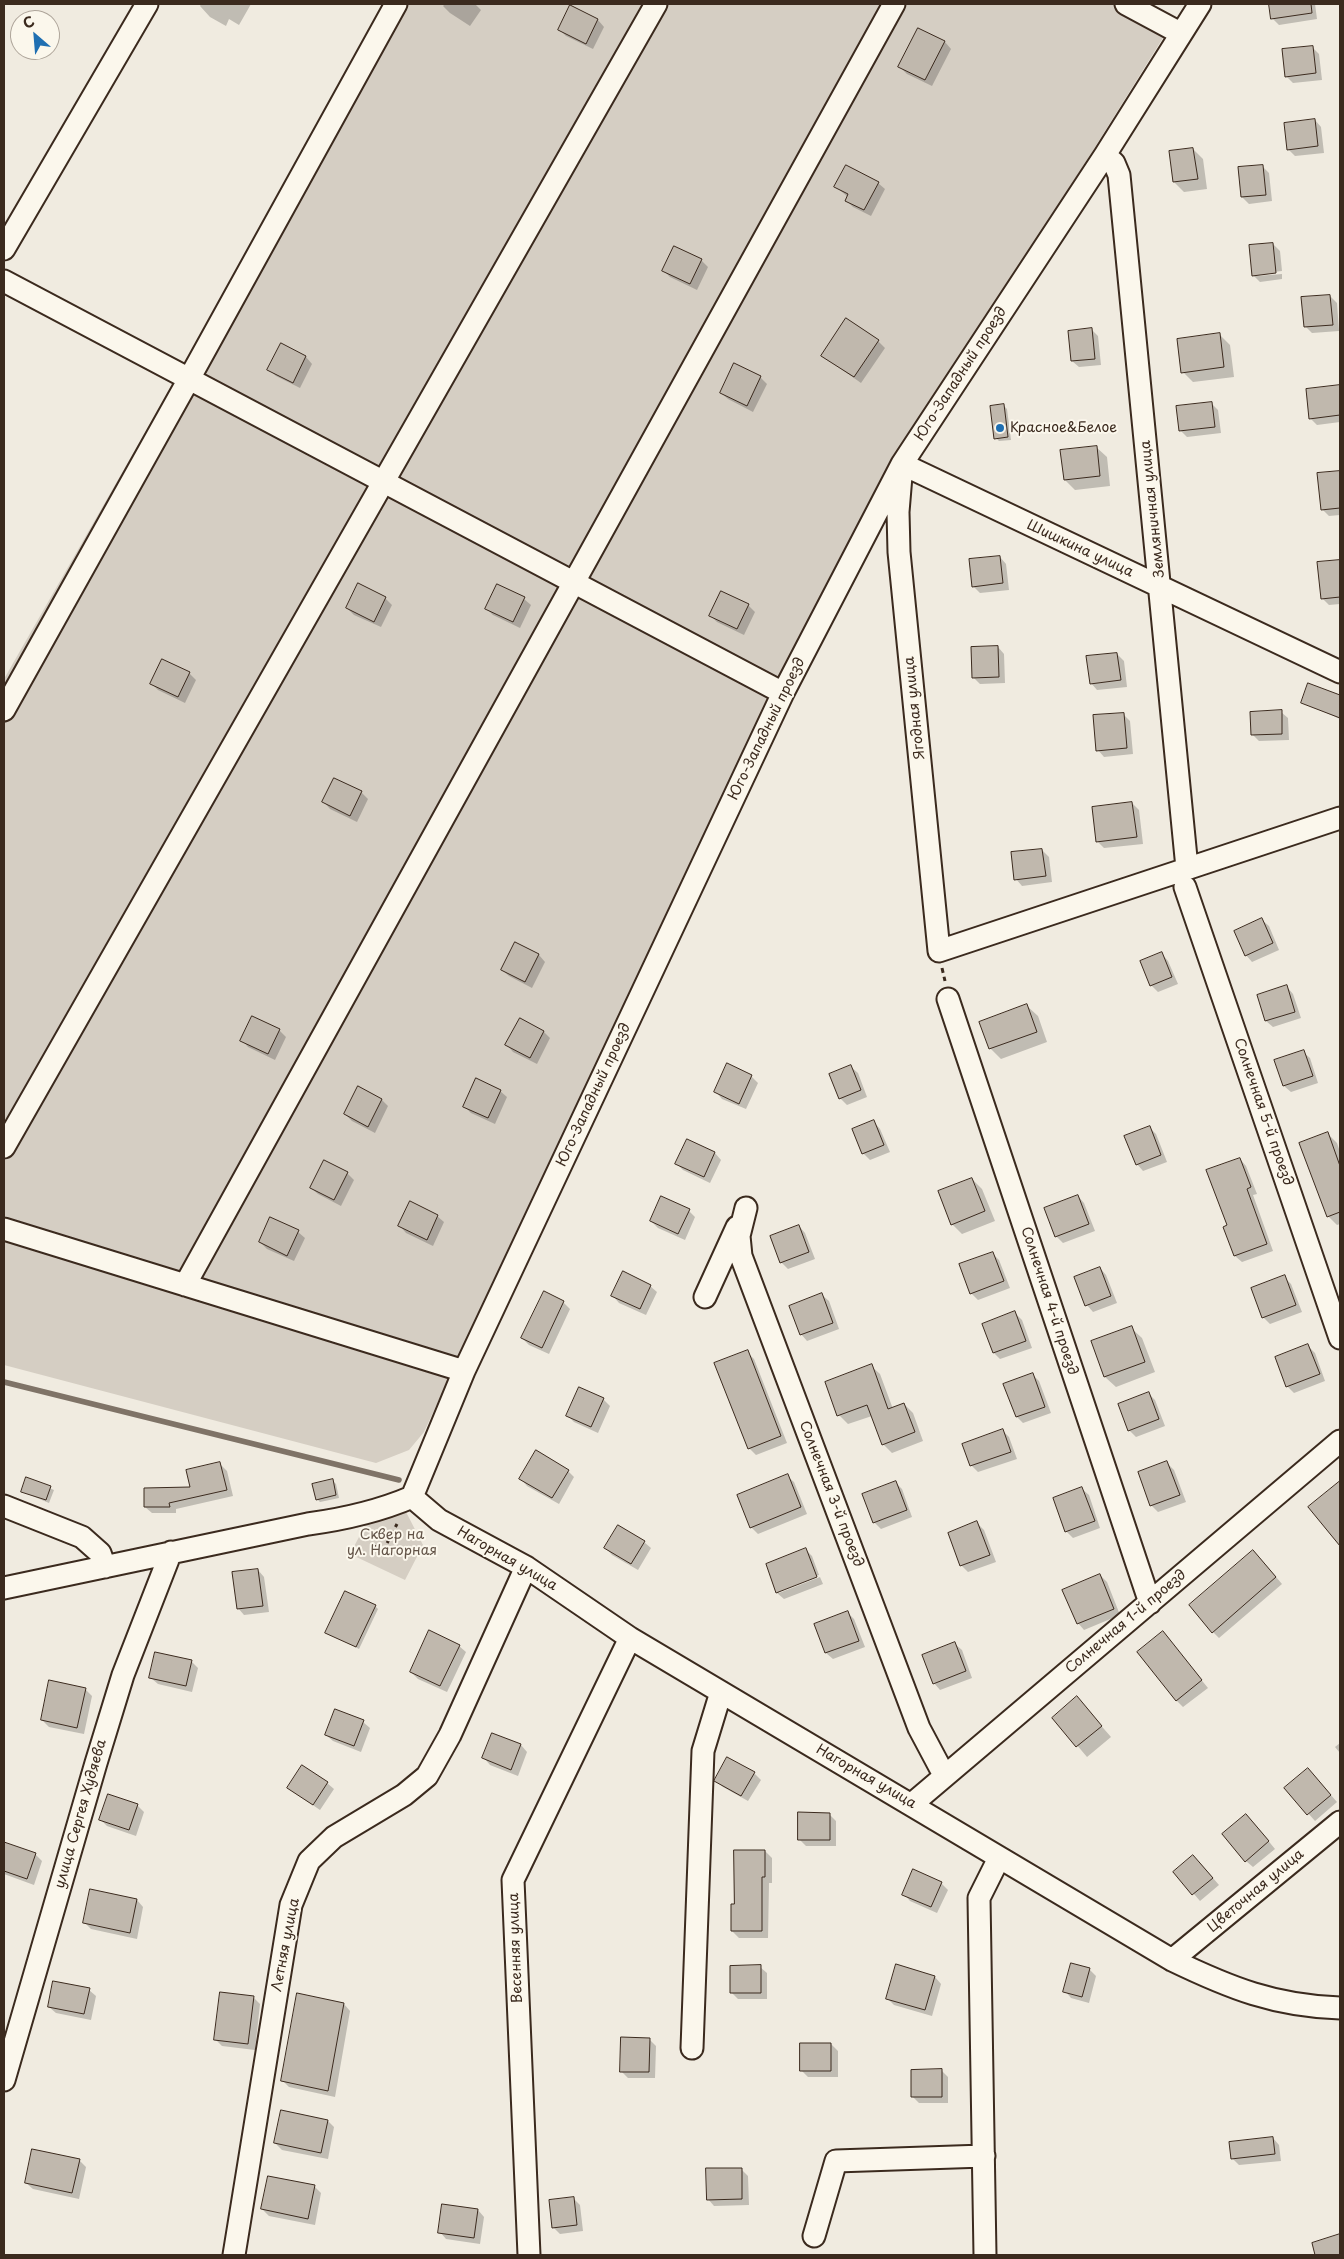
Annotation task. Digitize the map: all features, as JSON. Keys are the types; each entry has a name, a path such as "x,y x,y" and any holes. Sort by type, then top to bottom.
{"street":[{"path":"4,249 147,4"},
{"path":"4,710 190,379 396,4"},
{"path":"4,1147 656,4"},
{"path":"185,1285 575,584 894,4"},
{"path":"1126,4 1180,33"},
{"name":"Юго-Западный проезд","path":"412,1497 464,1371 783,693 902,464 1105,156 1180,33 1200,4"},
{"name":"Земляничная улица","path":"1105,156 1114,163 1119,175 1160,587 1186,878"},
{"path":"4,281 783,693"},
{"name":"Шишкина улица","path":"902,464 1340,672"},
{"name":"Ягодная улица","path":"902,464 898,512 899,552 939,951"},
{"path":"939,951 1186,878 1340,818"},
{"name":"Солнечная 5-й проезд","path":"1186,878 1340,1338"},
{"name":"Солнечная 4-й проезд","path":"948,999 1150,1603"},
{"name":"Солнечная 3-й проезд","path":"705,1297 746,1208 739,1236 741,1256 919,1728 944,1775"},
{"path":"4,1229 464,1371"},
{"name":"Солнечная 1-й проезд","path":"912,1804 1340,1441"},
{"path":"4,1588 308,1524 349,1518 381,1510 412,1497"},
{"name":"Нагорная улица","path":"412,1497 439,1520 526,1567 630,1638 1172,1960 1226,1986 1276,2002 1340,2008"},
{"path":"4,1506 82,1537 100,1553 105,1567"},
{"name":"улица Сергея Худяева","path":"4,2080 123,1675 171,1552"},
{"name":"Летняя улица","path":"234,2255 291,1905 309,1861 334,1837 404,1795 427,1776 450,1735 526,1567"},
{"name":"Весенняя улица","path":"529,2255 513,1880 630,1638"},
{"path":"692,2048 703,1751 721,1692"},
{"name":"Цветочная улица","path":"1172,1960 1340,1822"},
{"path":"985,2255 979,1898 999,1858"},
{"path":"814,2236 836,2161 984,2156"}],"path":[{"path":"939,951 948,999"},
{"path":"371,1545 394,1555"}],"green space":[{"path":"390,4 1138,4 1166,33 898,464 577,1103 424,1432 409,1450 376,1463 4,1365 4,679"},
{"name":"Сквер на ул. Нагорная","path":"405,1510 423,1545 405,1580 350,1554 367,1522"}],"building":[{"path":"1269,4 1311,4 1312,13 1271,19"},
{"path":"570,5 598,19 586,44 558,30"},
{"path":"918,28 945,41 925,80 898,67"},
{"path":"1313,46 1316,73 1285,77 1282,49"},
{"path":"1315,119 1318,146 1287,150 1284,123"},
{"path":"1193,148 1198,179 1173,182 1169,151"},
{"path":"846,165 879,182 864,210 845,201 848,194 834,187"},
{"path":"1263,165 1266,195 1241,197 1238,167"},
{"path":"1273,243 1276,273 1252,276 1249,245"},
{"path":"674,246 702,259 690,284 662,271"},
{"path":"1330,295 1333,325 1304,327 1301,297"},
{"path":"846,318 879,340 854,377 821,356"},
{"path":"1092,328 1095,359 1071,361 1068,331"},
{"path":"1220,333 1224,367 1181,373 1177,339"},
{"path":"281,343 306,356 293,383 267,370"},
{"path":"734,363 761,376 747,406 720,393"},
{"path":"1340,385 1340,415 1309,419 1306,389"},
{"path":"1212,402 1215,427 1179,431 1176,406"},
{"path":"1004,404 1008,437 994,439 990,406"},
{"path":"1097,446 1100,476 1064,480 1060,450"},
{"path":"1340,471 1340,508 1321,510 1317,473"},
{"path":"1000,556 1003,583 972,587 969,559"},
{"path":"1340,560 1340,597 1321,599 1317,562"},
{"path":"358,583 386,597 374,622 346,608"},
{"path":"497,584 525,597 513,622 485,609"},
{"path":"721,591 749,604 737,629 709,616"},
{"path":"998,646 999,677 972,678 971,647"},
{"path":"1117,653 1121,680 1090,684 1086,656"},
{"path":"162,659 190,672 178,697 150,684"},
{"path":"1308,683 1340,695 1340,718 1301,703"},
{"path":"1282,710 1282,734 1251,735 1250,712"},
{"path":"1124,713 1127,748 1096,751 1093,715"},
{"path":"334,778 362,791 350,816 322,802"},
{"path":"1132,802 1137,837 1096,842 1092,807"},
{"path":"1042,849 1046,876 1014,880 1011,852"},
{"path":"1262,918 1273,943 1245,956 1234,931"},
{"path":"515,942 539,954 525,982 501,970"},
{"path":"1162,952 1172,977 1150,986 1140,961"},
{"path":"1287,985 1295,1012 1265,1021 1257,995"},
{"path":"1027,1004 1037,1032 989,1049 979,1022"},
{"path":"252,1016 280,1029 268,1054 240,1041"},
{"path":"520,1018 544,1031 530,1058 505,1045"},
{"path":"1304,1050 1313,1076 1283,1086 1274,1060"},
{"path":"727,1063 752,1075 739,1104 714,1092"},
{"path":"851,1065 861,1090 839,1099 829,1074"},
{"path":"476,1078 501,1090 488,1118 463,1107"},
{"path":"358,1086 382,1099 368,1127 344,1114"},
{"path":"874,1120 884,1145 862,1154 852,1129"},
{"path":"1150,1126 1161,1155 1136,1165 1124,1136"},
{"path":"1328,1132 1340,1166 1340,1212 1327,1217 1299,1143"},
{"path":"687,1139 715,1152 704,1177 675,1164"},
{"path":"1240,1158 1251,1187 1247,1189 1267,1244 1234,1256 1223,1227 1227,1225 1206,1170"},
{"path":"324,1160 348,1172 334,1200 310,1188"},
{"path":"972,1178 985,1211 951,1225 938,1191"},
{"path":"1078,1195 1089,1224 1055,1237 1044,1208"},
{"path":"661,1196 690,1209 678,1234 650,1221"},
{"path":"410,1201 438,1215 427,1240 398,1226"},
{"path":"270,1217 299,1230 287,1256 259,1242"},
{"path":"799,1225 809,1252 780,1263 770,1236"},
{"path":"993,1252 1004,1281 970,1294 959,1264"},
{"path":"1100,1267 1111,1296 1085,1306 1074,1277"},
{"path":"623,1271 651,1285 640,1309 611,1296"},
{"path":"1285,1275 1296,1305 1262,1318 1251,1288"},
{"path":"544,1291 564,1301 542,1348 521,1338"},
{"path":"822,1293 833,1323 800,1335 789,1306"},
{"path":"1015,1311 1026,1341 993,1353 982,1324"},
{"path":"1132,1326 1145,1362 1104,1377 1091,1341"},
{"path":"1308,1344 1320,1374 1286,1387 1275,1357"},
{"path":"748,1350 781,1436 748,1449 714,1363"},
{"path":"872,1364 888,1409 904,1403 915,1432 882,1445 867,1405 837,1416 825,1382"},
{"path":"1033,1373 1045,1407 1016,1417 1003,1384"},
{"path":"579,1387 604,1398 591,1427 566,1416"},
{"path":"1149,1392 1159,1419 1128,1431 1118,1404"},
{"path":"1003,1429 1011,1452 970,1466 962,1444"},
{"path":"536,1450 569,1470 552,1498 519,1479"},
{"path":"1167,1461 1180,1495 1150,1506 1138,1472"},
{"path":"220,1462 227,1490 169,1503 170,1507 144,1507 144,1488 190,1487 186,1470"},
{"path":"788,1474 801,1507 750,1528 737,1495"},
{"path":"26,1477 51,1486 46,1500 21,1492"},
{"path":"333,1479 336,1495 316,1500 312,1484"},
{"path":"896,1481 907,1510 873,1523 862,1494"},
{"path":"1340,1481 1340,1546 1308,1507"},
{"path":"1082,1487 1095,1521 1065,1532 1053,1498"},
{"path":"977,1521 990,1555 960,1566 948,1533"},
{"path":"618,1525 645,1541 631,1564 604,1548"},
{"path":"806,1548 817,1577 776,1593 766,1564"},
{"path":"1253,1550 1276,1577 1212,1633 1189,1605"},
{"path":"258,1569 263,1606 237,1609 232,1572"},
{"path":"1100,1574 1114,1609 1077,1624 1062,1590"},
{"path":"345,1591 376,1605 356,1647 325,1633"},
{"path":"848,1611 859,1641 825,1653 814,1624"},
{"path":"429,1630 460,1645 440,1686 410,1672"},
{"path":"1163,1631 1202,1680 1176,1701 1137,1652"},
{"path":"955,1642 966,1671 933,1684 922,1655"},
{"path":"155,1652 192,1660 186,1686 149,1678"},
{"path":"49,1680 86,1688 77,1728 41,1720"},
{"path":"1077,1696 1102,1726 1076,1747 1052,1718"},
{"path":"335,1709 364,1720 354,1746 325,1735"},
{"path":"492,1733 521,1744 511,1770 482,1758"},
{"path":"727,1757 755,1772 741,1796 714,1781"},
{"path":"302,1765 328,1782 313,1805 287,1788"},
{"path":"1308,1768 1331,1795 1307,1815 1284,1788"},
{"path":"108,1794 138,1804 129,1830 99,1820"},
{"path":"798,1812 830,1813 830,1840 798,1840"},
{"path":"1246,1814 1269,1841 1245,1862 1222,1834"},
{"path":"4,1842 36,1853 27,1879 4,1871"},
{"path":"734,1850 765,1850 765,1877 762,1877 762,1931 731,1931 731,1904 734,1904"},
{"path":"1193,1855 1213,1878 1192,1895 1173,1872"},
{"path":"913,1869 942,1882 931,1907 902,1895"},
{"path":"90,1889 137,1899 130,1933 83,1923"},
{"path":"1071,1963 1090,1968 1082,1997 1063,1992"},
{"path":"896,1964 935,1976 925,2010 886,1999"},
{"path":"761,1965 761,1993 730,1993 730,1966"},
{"path":"53,1981 90,1988 84,2014 48,2007"},
{"path":"220,1992 254,1996 248,2044 214,2040"},
{"path":"297,1993 344,2003 328,2091 281,2081"},
{"path":"621,2037 650,2038 649,2072 620,2072"},
{"path":"800,2043 831,2043 831,2071 800,2071"},
{"path":"942,2069 942,2097 911,2097 911,2070"},
{"path":"281,2110 328,2120 321,2153 274,2143"},
{"path":"1273,2137 1275,2154 1231,2159 1229,2142"},
{"path":"32,2149 80,2159 72,2193 25,2183"},
{"path":"706,2168 742,2168 742,2199 707,2200"},
{"path":"268,2176 315,2185 308,2219 261,2209"},
{"path":"574,2197 577,2225 552,2228 549,2200"},
{"path":"442,2204 478,2209 474,2238 438,2233"},
{"path":"1340,2234 1340,2255 1315,2255 1312,2243"}],"waterway":[{"path":"4,1382 399,1480"}],"place":[{"name":"Красное&Белое","path":"1000,428"}]}
